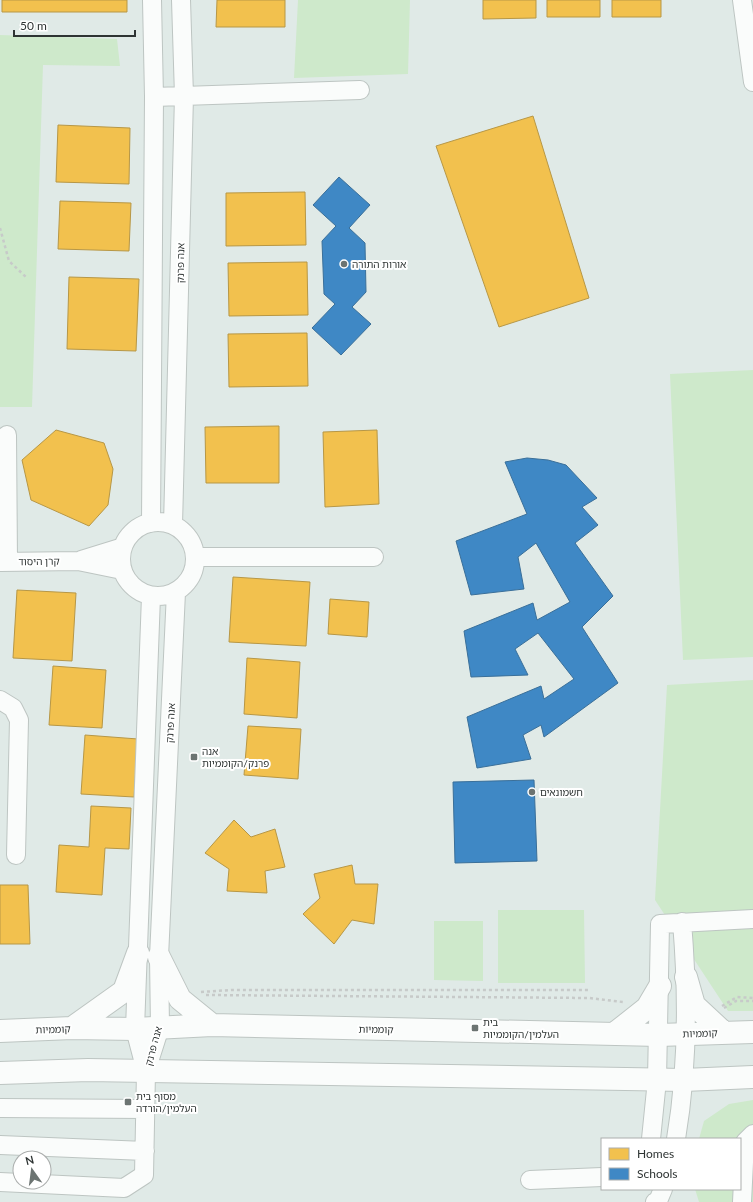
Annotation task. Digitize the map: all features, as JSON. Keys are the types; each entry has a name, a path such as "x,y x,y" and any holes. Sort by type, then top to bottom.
{"main road":[{"path":"72,1028 124,991 138,953"},
{"path":"159,957 178,995 212,1025"},
{"path":"686,977 694,1005 722,1032"},
{"path":"614,1034 648,1008 660,986"},
{"name":"קוממיות","path":"0,1031 72,1028 135,1029 212,1025 659,1035 684,1033 753,1032"},
{"path":"0,1073 88,1070 657,1080 753,1077"}],"street":[{"path":"151,523 154,97 152,0"},
{"name":"אנה פרנק","path":"173,525 184,96 181,0"},
{"path":"742,0 753,82"},
{"path":"154,97 360,90"},
{"path":"4,562 7,435"},
{"path":"160,522 173,525 184,532 192,543 195,557 193,573 186,584 176,592 164,596 150,596 138,590 128,582 122,570 121,560 123,547 129,536 139,527 160,522"},
{"name":"קרן היסוד","path":"78,561 123,547"},
{"path":"195,557 374,557"},
{"name":"קרן היסוד","path":"4,562 78,561 122,570"},
{"name":"אנה פרנק","path":"146,1071 160,1027 159,957 176,592"},
{"name":"אנה פרנק","path":"146,1071 135,1029 150,596"},
{"path":"0,700 13,708 19,720 16,855"},
{"path":"651,1138 657,1080 659,1035 660,924 753,919"},
{"path":"676,1138 684,1080 686,977 682,922"},
{"path":"0,1182 124,1188 144,1175 146,1071"},
{"path":"0,1108 146,1109"},
{"path":"742,1202 745,1142 753,1134"},
{"path":"0,1145 145,1151"},
{"path":"530,1180 601,1177"},
{"path":"655,1202 658,1201 663,1190"}],"path":[{"path":"0,228 9,261 27,278"},
{"path":"178,995 231,990 590,990"},
{"path":"178,995 231,994 263,996 589,998 627,1003"},
{"path":"706,1016 737,997 753,998"}],"green space":[{"path":"298,0 410,0 408,74 294,78"},
{"path":"0,35 117,39 120,66 43,65 32,407 0,407"},
{"path":"753,370 753,657 683,660 670,374"},
{"path":"753,680 753,1011 728,1011 655,900 667,685"},
{"path":"498,910 584,910 585,983 498,983"},
{"path":"434,921 483,921 483,981 434,980"},
{"path":"753,1100 753,1202 699,1202 695,1190 741,1190 741,1138 699,1138 704,1121 729,1104"}],"building: Homes":[{"path":"2,0 127,0 127,12 2,12"},
{"path":"217,0 285,0 285,27 216,27"},
{"path":"483,0 536,0 536,18 483,19"},
{"path":"547,0 600,0 600,17 547,17"},
{"path":"612,0 661,0 661,17 612,17"},
{"path":"533,116 589,298 499,327 436,146"},
{"path":"58,125 130,128 129,184 56,182"},
{"path":"305,192 306,245 226,246 226,193"},
{"path":"60,201 131,203 129,251 58,249"},
{"path":"307,262 308,315 229,316 228,263"},
{"path":"69,277 139,279 136,351 67,349"},
{"path":"307,333 308,386 229,387 228,334"},
{"path":"279,426 279,483 206,483 205,427"},
{"path":"56,430 104,443 113,469 108,505 89,526 31,500 22,460"},
{"path":"377,430 379,504 325,507 323,432"},
{"path":"233,577 310,582 306,646 229,642"},
{"path":"17,590 76,593 72,661 13,658"},
{"path":"330,599 369,602 367,637 328,634"},
{"path":"247,658 300,662 297,718 244,714"},
{"path":"53,666 106,670 102,728 49,725"},
{"path":"248,726 301,729 298,779 244,775"},
{"path":"85,735 138,739 134,797 81,794"},
{"path":"91,806 131,808 129,849 105,848 102,895 56,892 59,845 89,847"},
{"path":"234,820 251,837 275,829 285,867 265,871 267,893 227,891 229,869 205,853"},
{"path":"352,865 355,884 378,884 374,924 352,920 334,944 303,914 320,898 314,874"},
{"path":"0,885 28,885 30,944 0,944"}],"building: Schools":[{"path":"339,177 370,205 349,228 365,243 366,292 352,307 371,324 341,355 312,328 335,304 324,294 322,241 336,226 313,205"},
{"path":"527,458 548,460 566,465 597,498 582,507 598,525 575,543 613,596 582,627 618,683 544,737 541,725 523,735 531,759 477,768 467,717 541,686 544,699 574,679 538,633 515,649 528,675 471,677 464,631 533,603 537,620 570,602 536,543 518,557 524,589 471,595 456,541 527,514 505,462"},
{"path":"534,780 537,861 455,863 453,782"}],"place":[{"name":"אורות התורה","path":"344,264"},
{"name":"אנה פרנק/הקוממיות","path":"194,757"},
{"name":"חשמונאים","path":"532,792"},
{"name":"בית העלמין/הקוממיות","path":"475,1028"},
{"name":"מסוף בית העלמין/הורדה","path":"128,1102"}]}
